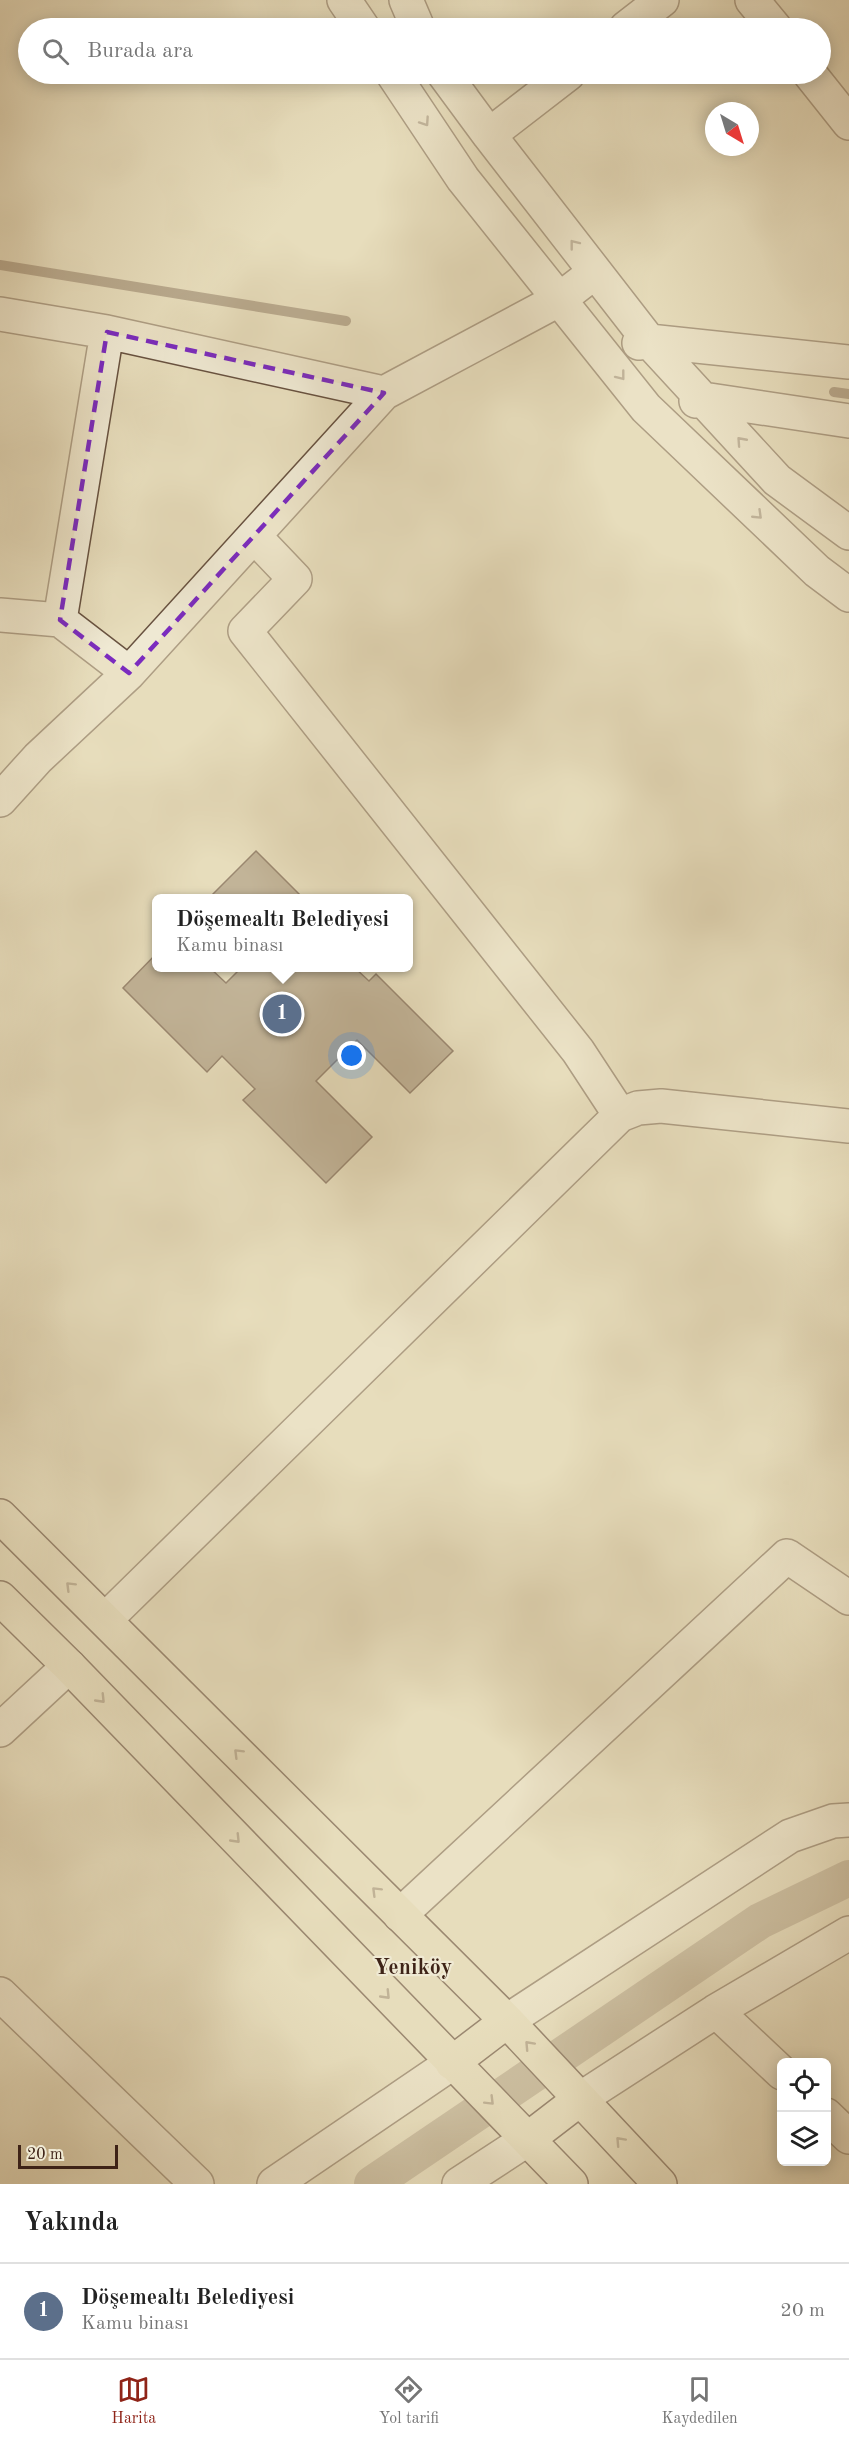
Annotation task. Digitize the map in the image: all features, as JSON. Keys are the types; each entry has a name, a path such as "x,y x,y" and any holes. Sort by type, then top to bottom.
{"main road":[{"path":"0,1516 507,2021 660,2184"},
{"path":"0,1598 69,1666 571,2184"},
{"path":"452,2063 507,2021"},
{"path":"528,2139 580,2099"}],"street":[{"path":"344,0 356,18"},
{"path":"406,0 414,18"},
{"path":"639,18 662,0"},
{"path":"752,0 767,18"},
{"path":"400,84 463,178 646,408 816,571 849,595"},
{"path":"451,84 649,342 777,480 849,533"},
{"path":"489,135 555,84"},
{"path":"818,84 849,123"},
{"path":"0,800 38,758 129,673 384,393 560,299 595,272"},
{"path":"0,314 107,332 384,393"},
{"path":"60,620 107,332"},
{"path":"598,347 649,342 849,362"},
{"path":"646,408 703,399 849,421"},
{"path":"254,536 295,579 245,631 578,1051 620,1115"},
{"path":"0,615 60,620 129,673"},
{"path":"105,1620 620,1115 638,1108 661,1106 849,1125"},
{"path":"400,1915 787,1556 849,1598"},
{"path":"0,1730 69,1666"},
{"path":"507,2021 790,1836 833,1821 849,1820"},
{"path":"580,2099 716,2011 849,1933"},
{"path":"0,1994 197,2184"},
{"path":"716,2011 777,2068"},
{"path":"274,2184 452,2063"},
{"path":"831,2120 849,2137"},
{"path":"459,2184 528,2139"}],"highlighted area":[{"path":"107,332 384,393 129,673 60,620"}],"building":[{"path":"256,851 299,894 213,894"},
{"path":"152,958 152,972 214,972 226,983 237,972 359,972 369,981 376,974 453,1051 410,1093 357,1040 316,1081 372,1137 326,1183 243,1100 255,1089 222,1056 207,1072 123,988"}],"waterway":[{"path":"0,265 346,321"},
{"path":"834,392 849,394"},
{"path":"372,2184 760,1921 849,1878"}],"place":[{"name":"Döşemealtı Belediyesi","path":"282,1014"}],"district":[{"name":"Yeniköy","path":"413,1968"}]}
